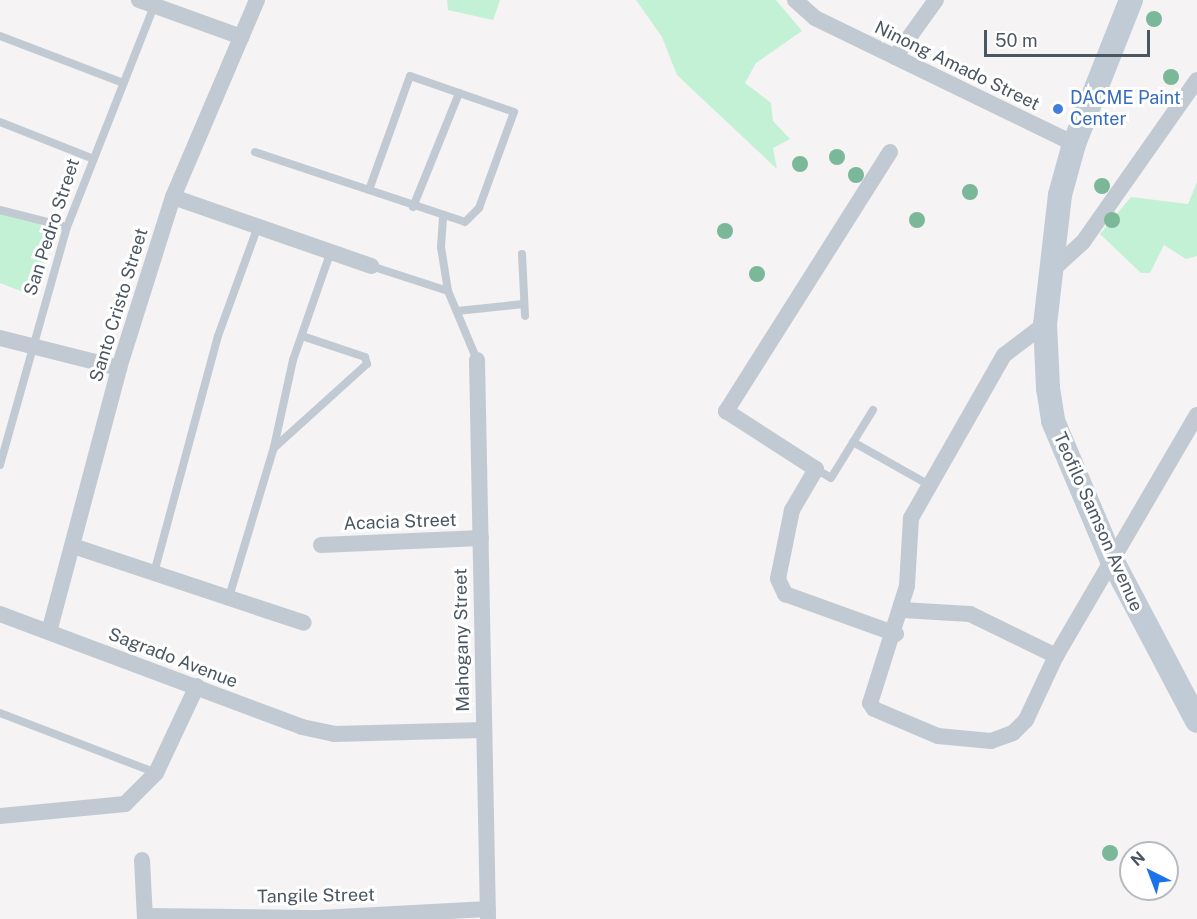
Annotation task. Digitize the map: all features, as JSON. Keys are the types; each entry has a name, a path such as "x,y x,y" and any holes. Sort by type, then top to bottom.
{"main road":[{"name":"Teofilo Samson Avenue","path":"1131,0 1074,144 1049,273 1045,324 1053,421 1111,558 1196,716"}],"street":[{"name":"Santo Cristo Street","path":"50,632 119,368 173,197 257,0"},
{"name":"Ninong Amado Street","path":"795,0 815,18 1074,144"},
{"path":"895,57 936,0"},
{"path":"147,3 241,37"},
{"path":"1049,273 1083,242 1197,80"},
{"path":"890,152 726,411 816,469 792,510 778,579 784,594 896,634"},
{"path":"173,197 371,266"},
{"path":"1045,324 1004,354 911,518 902,610 896,634 870,705 938,736 974,741 1013,733 1026,720 1056,656 1111,558 1197,415"},
{"path":"0,338 119,368"},
{"name":"Mahogany Street","path":"477,360 488,914"},
{"name":"Acacia Street","path":"321,545 481,538"},
{"path":"73,546 304,623"},
{"path":"902,610 970,614 1056,656"},
{"name":"Sagrado Avenue","path":"0,614 334,734 483,730"},
{"path":"0,816 125,804 156,773 197,686"},
{"path":"142,860 145,918"},
{"name":"Tangile Street","path":"145,918 320,918 488,914"}],"lane":[{"name":"San Pedro Street","path":"0,465 67,227 91,158 123,83 147,3"},
{"path":"0,36 123,83"},
{"path":"255,152 369,190 443,218 465,222 479,208 514,112 410,76 369,190"},
{"path":"414,207 459,93"},
{"path":"0,122 91,158"},
{"path":"0,210 67,227"},
{"path":"443,218 441,247 448,291 477,360"},
{"path":"154,573 218,336 258,226"},
{"path":"229,597 274,447 302,336 331,251"},
{"path":"522,254 525,316"},
{"path":"371,266 448,291"},
{"path":"457,311 524,304"},
{"path":"274,447 367,361 302,336"},
{"path":"816,469 831,478 873,410"},
{"path":"853,442 929,485"},
{"path":"0,713 156,773"}],"green space":[{"path":"447,0 500,0 493,20 448,10"},
{"path":"636,0 776,0 802,31 756,63 745,83 771,103 773,121 790,139 773,148 777,169 677,75 662,37"},
{"path":"1197,182 1197,256 1186,259 1164,245 1150,273 1141,273 1100,234 1131,197 1188,204"},
{"path":"0,208 56,229 31,295 0,283"}],"place":[{"name":"DACME Paint Center","path":"1058,109"}]}
